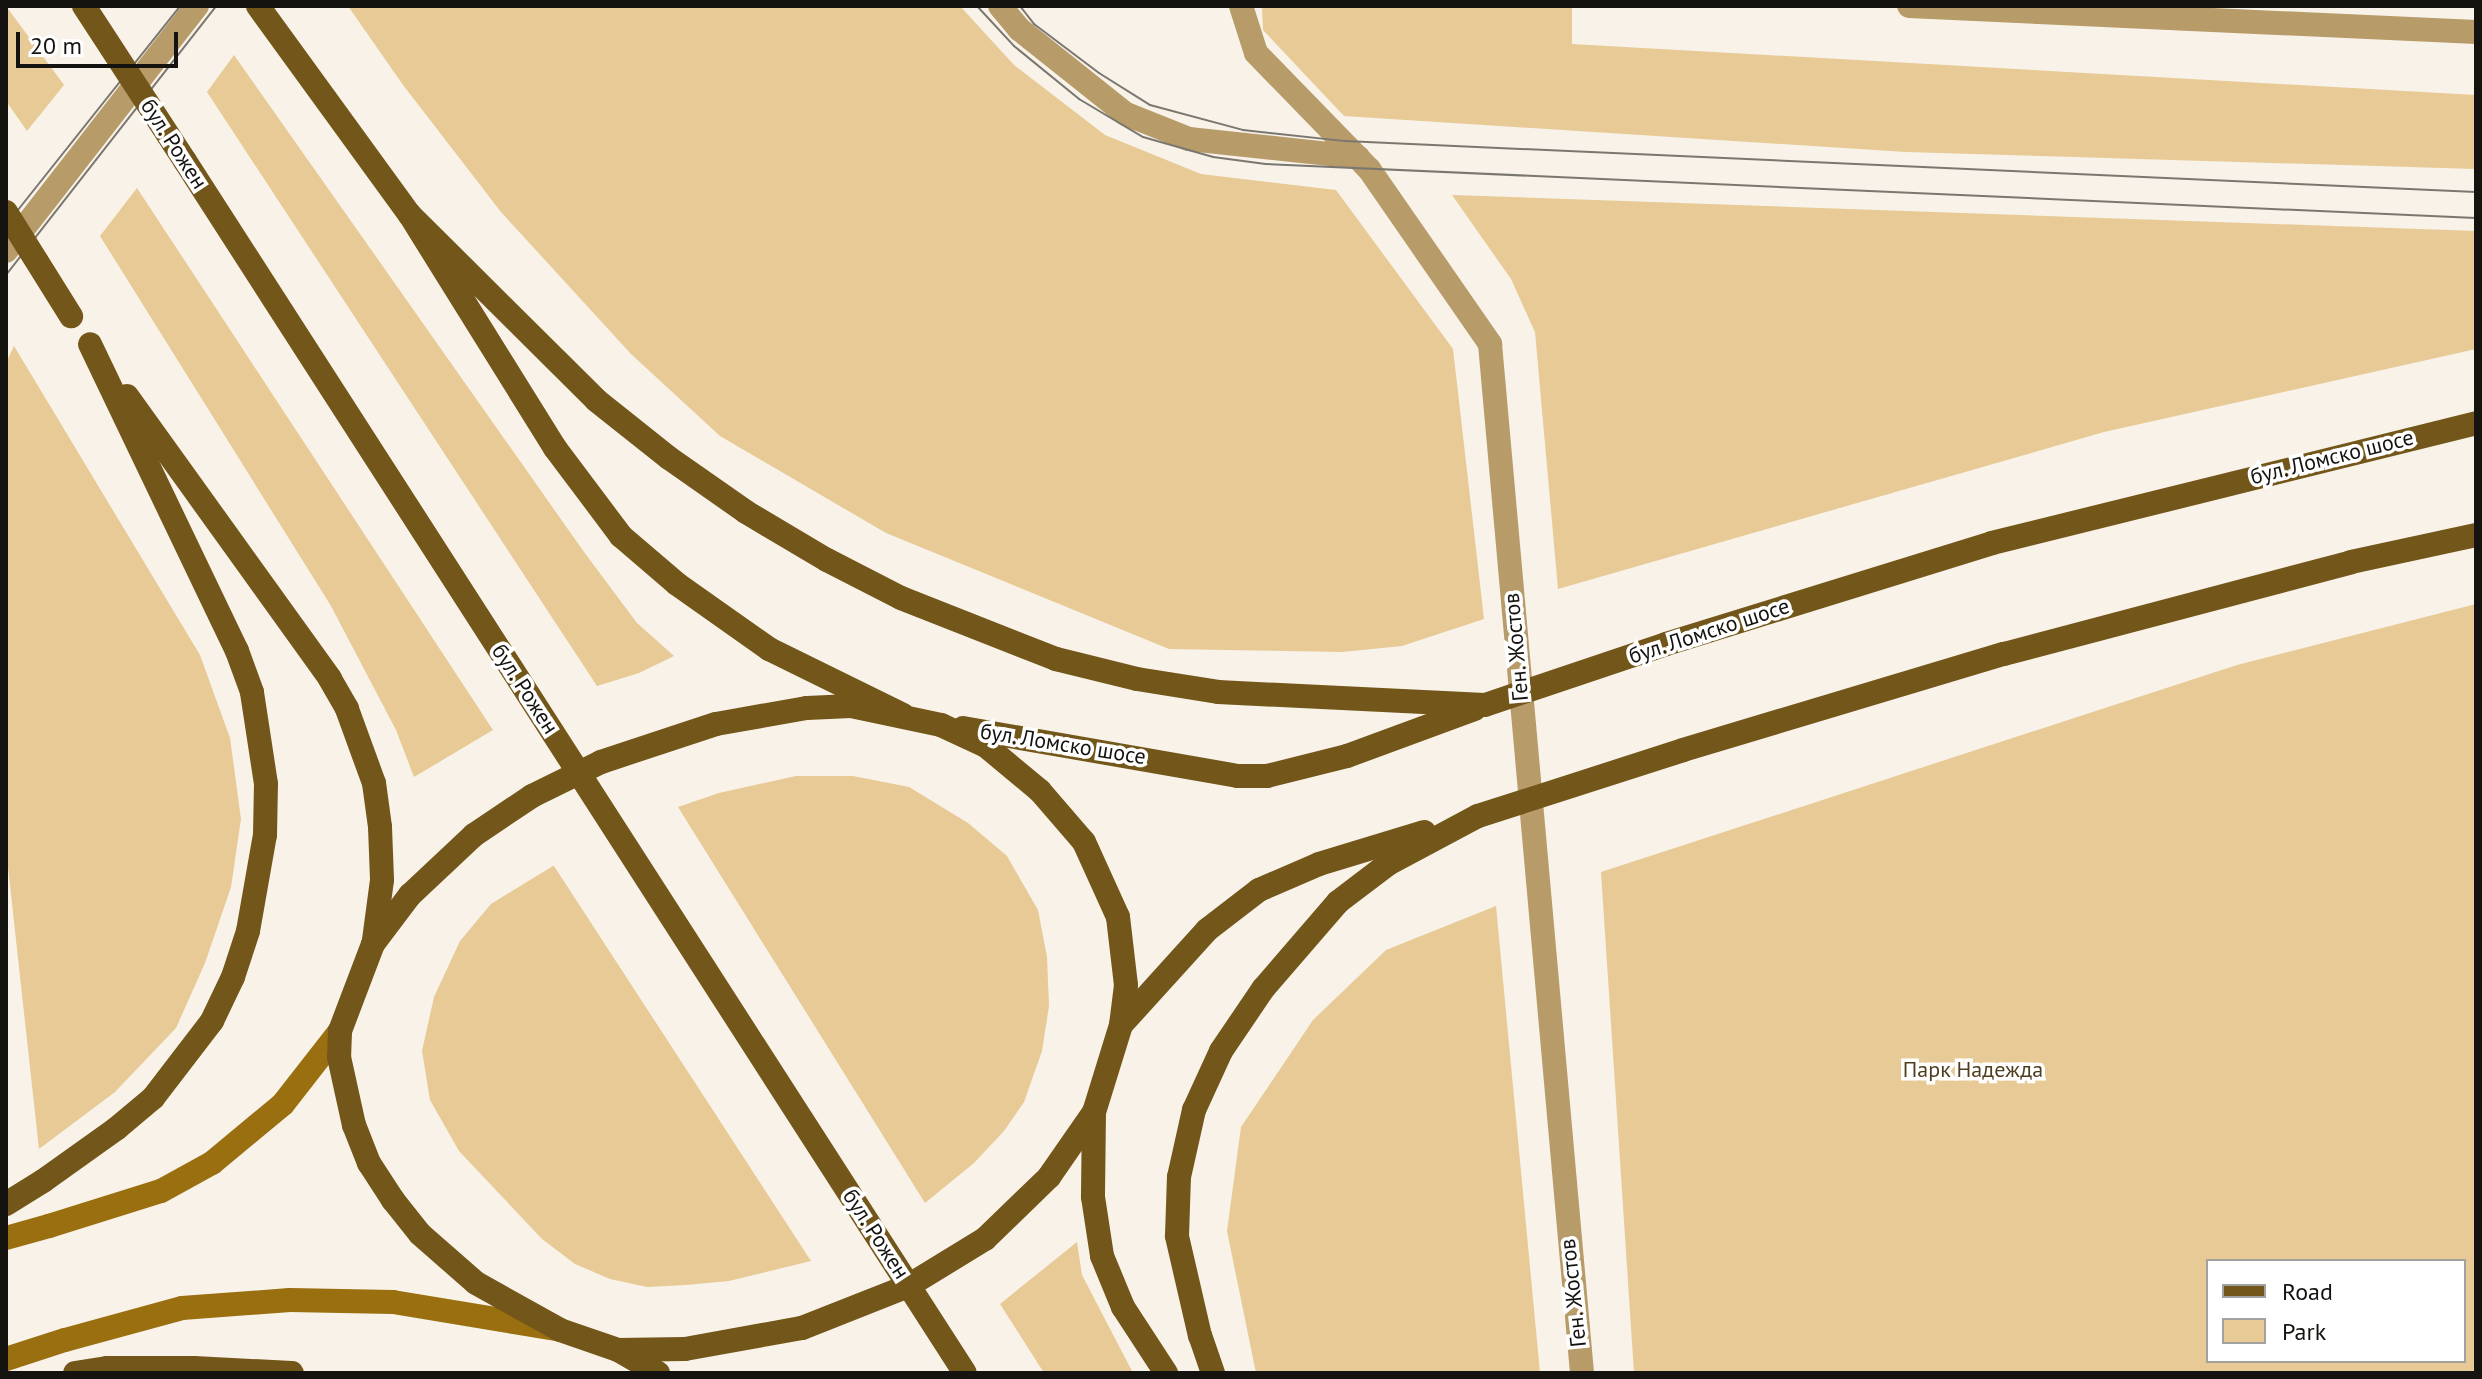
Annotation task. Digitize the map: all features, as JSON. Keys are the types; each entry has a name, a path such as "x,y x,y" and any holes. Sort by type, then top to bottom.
{"main road":[{"name":"бул. Рожен","path":"84,6 965,1373"},
{"path":"258,6 410,215 555,448 621,536 677,584 769,649 903,715"},
{"path":"6,212 90,344 330,679 347,709 374,783 382,880 373,944 340,1031 283,1104 212,1163 161,1191 6,1238"},
{"path":"410,215 596,400 669,458 746,512 827,560 901,598 1056,659 1137,679 1218,692 1485,705"},
{"path":"6,1204 116,1129 153,1098 212,1021 233,977 248,931 265,835 266,784 252,692 237,651 90,344"},
{"name":"бул. Ломско шосе","path":"941,725 1118,752 1238,776 1267,776 1347,756 1485,705 1666,644 1992,543 2476,423"},
{"path":"1121,1025 1207,930 1259,890 1319,864 2004,654 2351,562 2476,535"},
{"path":"373,944 410,895 474,835 532,796 601,762 716,724 807,708 851,706 941,725 986,746 1029,782 1084,842 1118,917 1126,985 1121,1025 1094,1112 1093,1197 1102,1256 1123,1307 1166,1373"},
{"path":"1213,1373 1200,1336 1177,1236 1179,1177 1194,1110 1221,1051 1263,989 1338,902 1388,864 1478,816"},
{"path":"340,1031 339,1057 354,1125 369,1163 420,1234 476,1283 519,1310 560,1330 618,1350 658,1373"},
{"path":"618,1350 685,1349 802,1328 908,1286 985,1239 1049,1177 1094,1112"},
{"path":"6,1359 182,1308 290,1300 393,1302 560,1330"},
{"path":"75,1373 107,1368 292,1373"}],"street":[{"path":"6,251 197,6"},
{"path":"1000,6 1019,29 1126,114 1189,139 1358,157"},
{"name":"Ген. Жостов","path":"1241,6 1256,53 1358,157 1490,344 1582,1373"},
{"path":"1909,6 2435,18 2476,32"}],"green space":[{"path":"6,6 64,85 27,131 6,101"},
{"path":"348,6 960,6 1014,65 1105,135 1201,174 1336,190 1453,349 1484,619 1402,646 1342,652 1169,649 886,533 720,436 631,354 501,212 403,85"},
{"path":"1262,6 1572,8 1572,44 2476,95 2476,169 1906,152 1344,116 1263,30"},
{"path":"234,55 584,552 637,623 674,656 639,673 597,686 207,92"},
{"path":"137,188 493,730 414,777 396,730 331,606 100,236"},
{"path":"1452,195 2476,231 2476,349 2104,432 1558,589 1535,332 1511,279"},
{"path":"14,346 200,655 230,738 241,819 231,887 205,963 176,1028 115,1092 39,1149 6,849 6,363"},
{"name":"Парк Надежда","path":"2476,604 2476,1373 1634,1373 1601,872 2237,665"},
{"path":"796,776 853,776 909,787 968,823 1007,856 1038,910 1047,957 1049,1006 1042,1051 1024,1102 1004,1131 974,1163 925,1203 678,807 719,793"},
{"path":"554,866 811,1261 729,1281 686,1285 647,1287 610,1279 575,1264 542,1239 459,1151 430,1100 422,1051 434,997 460,941 491,904"},
{"path":"1496,906 1540,1373 1256,1373 1227,1231 1241,1127 1313,1020 1386,950"},
{"path":"1077,1242 1082,1275 1133,1373 1044,1373 1000,1304"}],"tram line":[{"path":"6,225 180,6"},
{"path":"6,275 216,6"},
{"path":"977,6 1014,46 1079,99 1143,137 1213,157 1266,164 2476,218"},
{"path":"1020,6 1034,24 1099,73 1150,105 1243,130 1345,141 2476,192"},
{"path":"6,1160 7,1171"}]}
